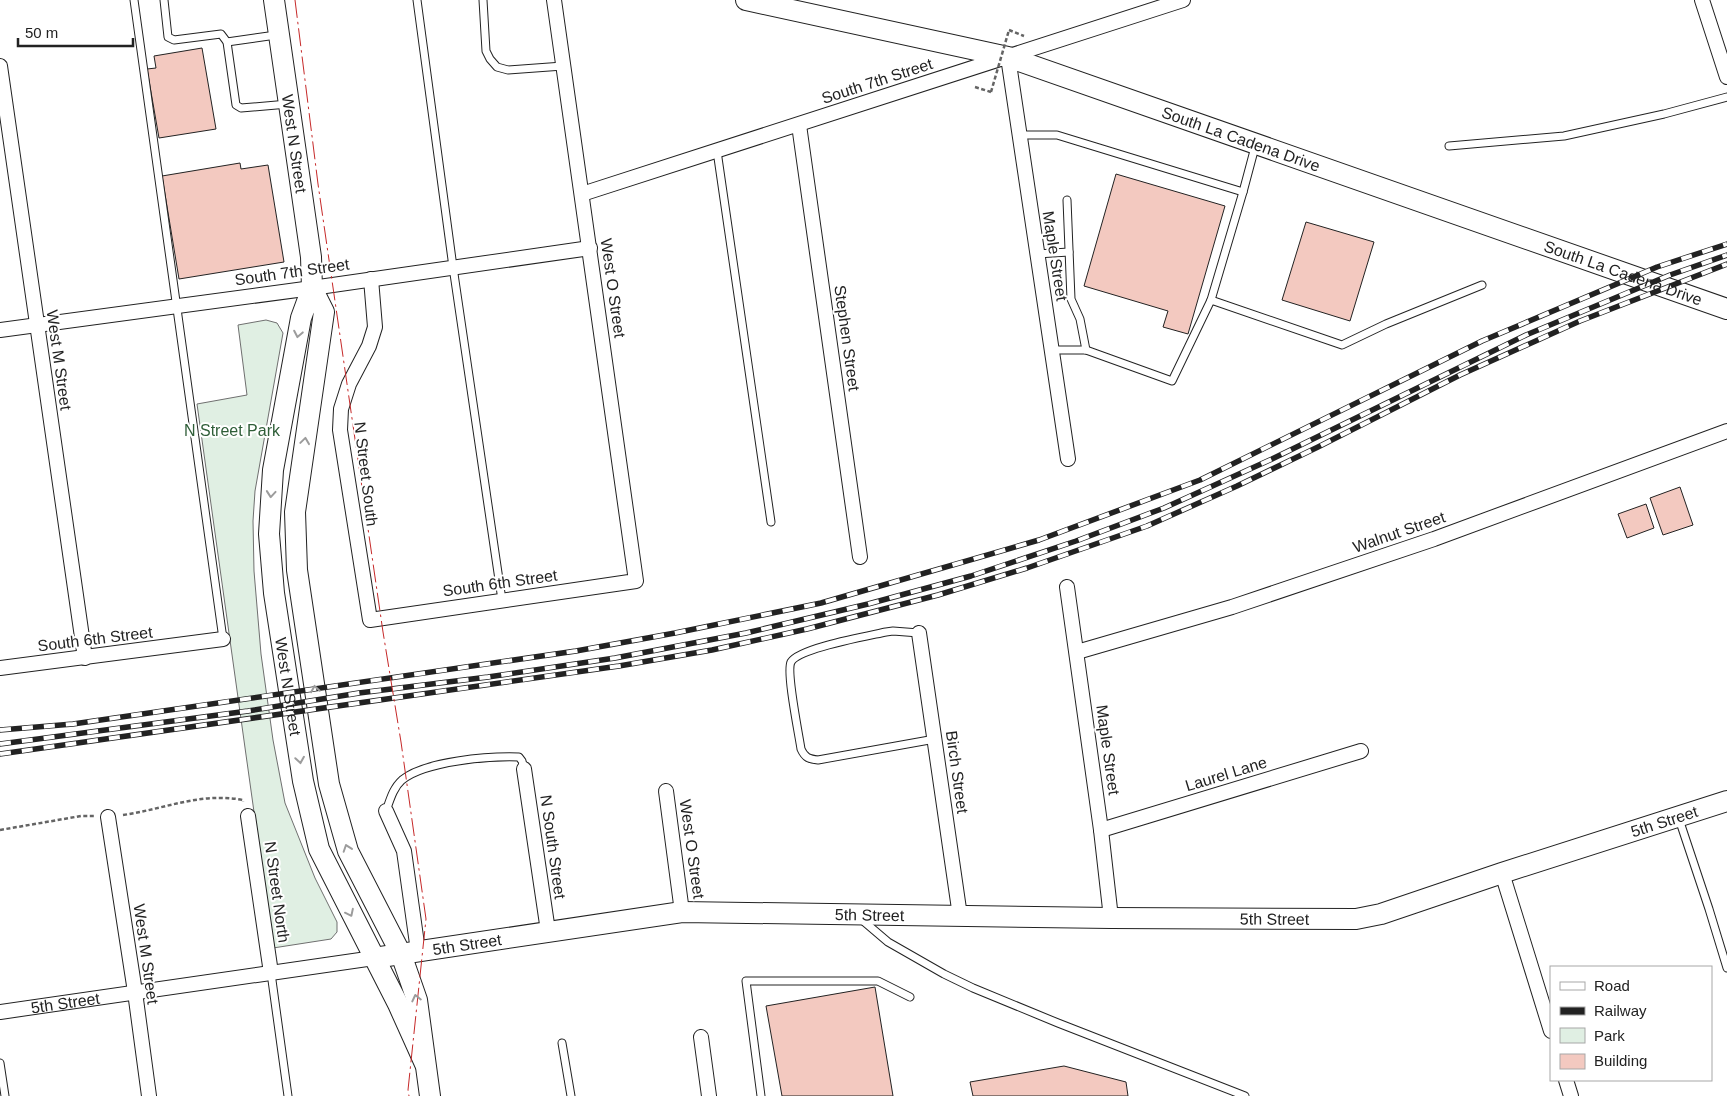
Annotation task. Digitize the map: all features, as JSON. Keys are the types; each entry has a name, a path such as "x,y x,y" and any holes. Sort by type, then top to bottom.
{"street":[{"name":"West N Street","path":"274,0 311,257 312,288 301,318 273,470 269,534 274,593 303,782 319,849 398,1004 425,1064"},
{"name":"West O Street","path":"554,0 636,581"},
{"name":"South La Cadena Drive","path":"746,0 1008,57 1727,309"},
{"name":"South 7th Street","path":"582,194 1183,0"},
{"path":"1702,0 1727,77"},
{"name":"Maple Street","path":"1008,57 1068,459"},
{"name":"West M Street","path":"0,66 85,658"},
{"name":"Stephen Street","path":"799,125 860,557"},
{"name":"South 7th Street","path":"0,330 590,248"},
{"name":"N Street South","path":"370,279 375,327 369,346 349,384 341,409 340,430 370,620"},
{"name":"West N Street","path":"312,288 324,312 295,512 297,570 329,784 348,852 410,952 430,1096"},
{"name":"Walnut Street","path":"1077,652 1232,608 1434,540 1727,431"},
{"name":"South 6th Street","path":"370,620 636,581"},
{"name":"Maple Street","path":"1067,587 1101,830 1111,918"},
{"name":"Birch Street","path":"919,633 960,916"},
{"name":"South 6th Street","path":"0,668 223,639"},
{"name":"Laurel Lane","path":"1101,830 1361,751"},
{"name":"N South Street","path":"524,769 548,931"},
{"name":"West O Street","path":"666,791 682,912"},
{"name":"5th Street","path":"0,1012 682,912 1111,918 1356,919 1381,914 1502,872 1727,801"},
{"path":"386,811 404,851 410,952"},
{"name":"N Street North","path":"248,816 271,973"},
{"name":"West M Street","path":"108,817 149,1096"},
{"path":"1502,872 1550,1028"},
{"path":"701,1037 709,1096"},
{"path":"1566,1081 1571,1096"}],"lane":[{"path":"134,0 223,639"},
{"path":"164,0 168,37 174,40 221,34 227,42 236,104 241,108 289,104"},
{"path":"417,0 453,267 502,600"},
{"path":"484,0 486,51 490,60 497,67 508,70 563,66"},
{"path":"227,42 279,34"},
{"path":"1449,146 1564,136 1664,114 1727,97"},
{"path":"1019,135 1057,135 1243,192"},
{"path":"1051,350 1086,350 1172,381 1211,300 1256,144"},
{"path":"717,150 772,522"},
{"path":"1067,200 1071,299 1080,318 1086,350"},
{"path":"1037,254 1069,252"},
{"path":"1211,300 1342,345 1386,324 1482,285"},
{"path":"919,633 886,632 807,651 797,656 792,661 789,669 798,731 801,750 810,760 935,739"},
{"path":"386,811 393,791 401,781 415,772 468,760 505,756 519,757 524,769"},
{"path":"1678,816 1727,968"},
{"path":"854,914 888,942 973,988 1245,1096"},
{"path":"271,973 288,1096"},
{"path":"760,1096 746,981 878,981 910,997"},
{"path":"562,1043 571,1096"},
{"path":"0,1063 5,1096"}],"path":[{"path":"975,87 991,92 1009,30 1024,36"},
{"path":"0,830 80,816 108,817 142,812 190,800 225,797 243,800 248,816"}],"green space":[{"name":"N Street Park","path":"266,320 277,323 283,333 255,491 253,521 254,571 261,654 273,740 285,803 315,878 337,922 337,932 331,939 273,948 197,404 247,395 238,325"}],"building":[{"path":"202,48 216,129 159,138 147,69 156,68 154,56"},
{"path":"240,163 241,169 268,165 284,262 179,279 162,176"},
{"path":"1116,174 1225,206 1188,334 1163,327 1168,311 1084,286"},
{"path":"1306,222 1374,242 1350,321 1282,300"},
{"path":"1680,487 1693,525 1663,535 1650,498"},
{"path":"1646,504 1654,528 1627,538 1618,514"},
{"path":"875,987 893,1096 782,1096 766,1006"},
{"path":"1064,1066 1126,1082 1128,1096 973,1096 970,1082"}],"railway":[{"path":"0,730 73,724 576,651 821,603 1039,540 1200,480 1482,341 1657,267 1727,244"},
{"path":"0,744 248,711 359,693 488,677 615,658 746,633 868,604 971,576 1076,541 1164,508 1272,459 1526,335 1670,275 1727,255"},
{"path":"0,754 619,666 712,650 807,629 938,595 1027,568 1147,526 1318,447 1460,375 1580,321 1727,264"}],"power":[{"path":"295,0 318,184 426,919 408,1090 409,1096"}]}
